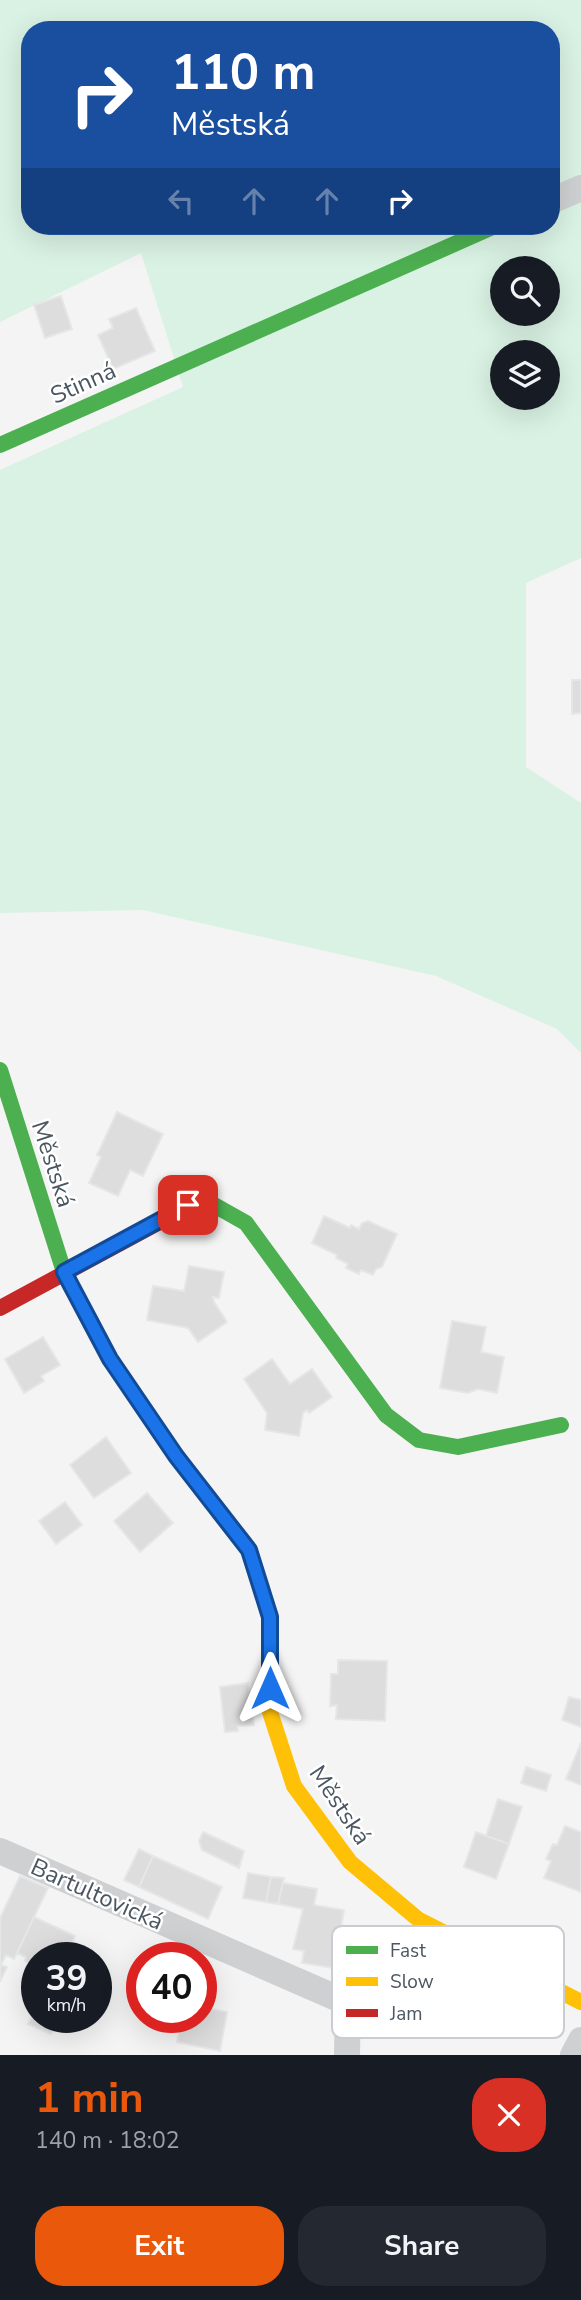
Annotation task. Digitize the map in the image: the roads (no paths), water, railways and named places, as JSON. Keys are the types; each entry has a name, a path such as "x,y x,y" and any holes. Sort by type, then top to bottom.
{"street":[{"path":"560,197 581,188"},
{"name":"Stinná","path":"0,445 475,235"},
{"name":"Městská","path":"0,1070 5,1106 64,1272 110,1359 176,1456 249,1550 270,1617 270,1712 294,1786 350,1862 419,1920 431,1926"},
{"path":"0,1308 188,1205 214,1205 246,1223 386,1415 419,1440 458,1447 561,1425"},
{"name":"Bartultovická","path":"0,1851 332,1996"},
{"name":"Městská","path":"564,1994 581,2002"},
{"path":"573,2055 581,2040"}]}
